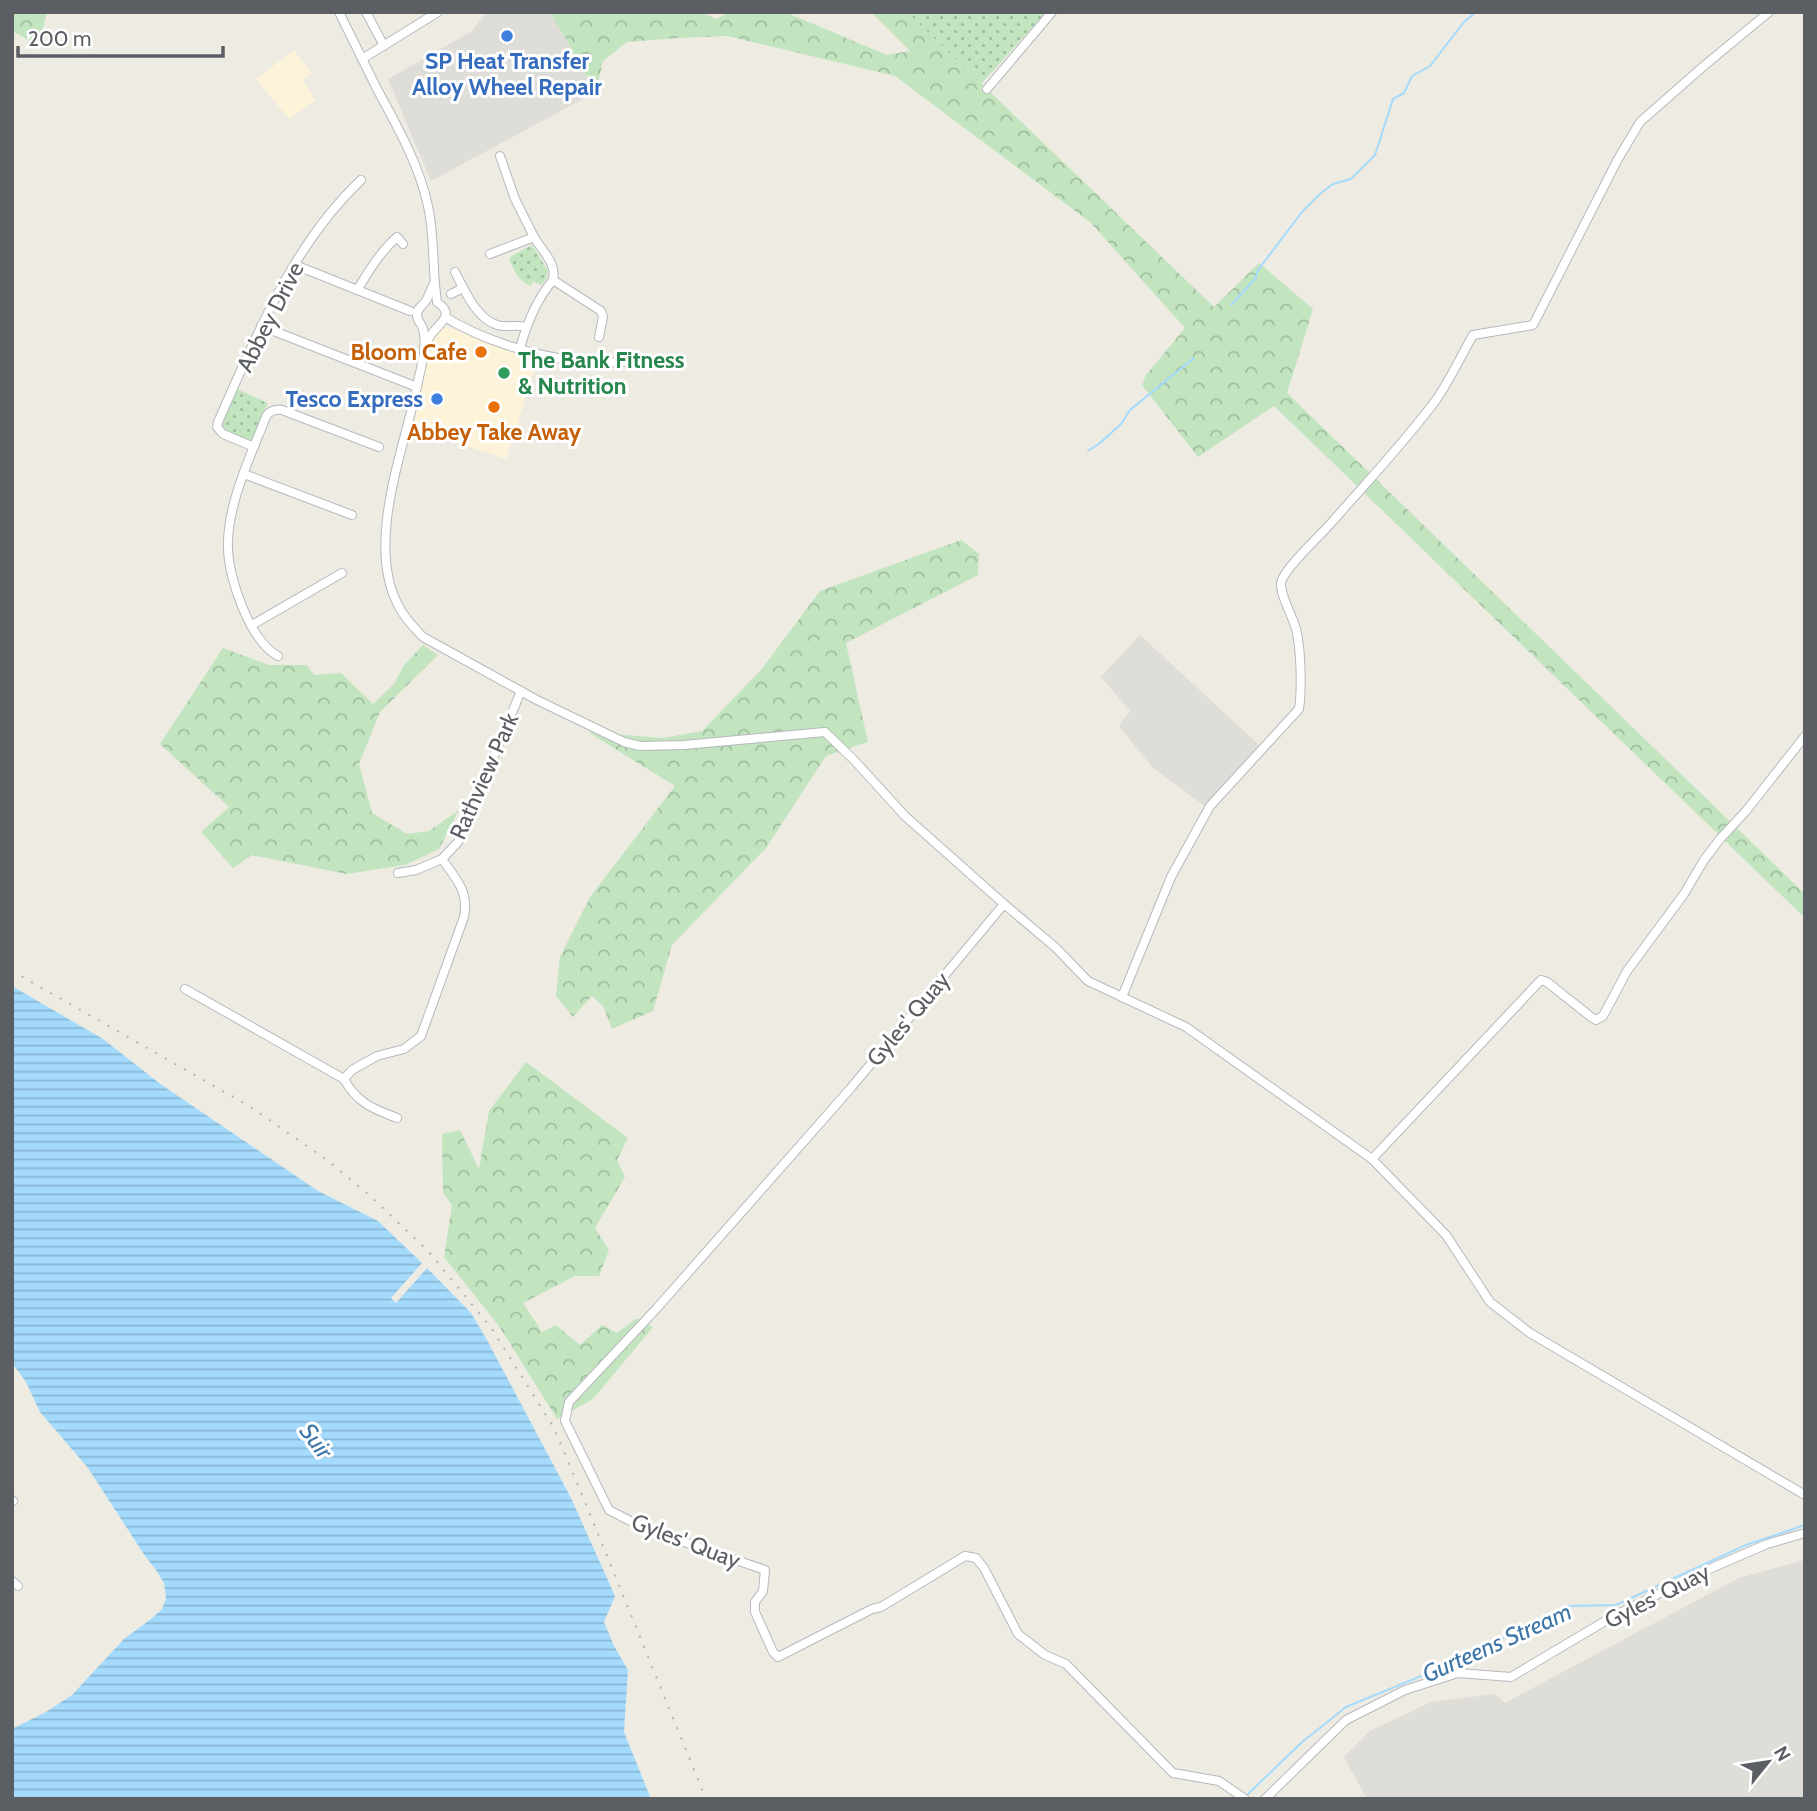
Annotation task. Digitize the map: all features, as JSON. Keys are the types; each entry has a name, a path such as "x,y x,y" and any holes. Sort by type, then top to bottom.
{"street":[{"path":"339,12 400,132 421,183 433,234 436,302"},
{"path":"366,12 383,46"},
{"path":"362,59 438,12"},
{"path":"987,89 1052,12"},
{"path":"1122,997 1171,877 1210,806 1299,709 1301,693 1297,633 1281,589 1281,580 1405,440 1436,399 1473,335 1533,326 1618,159 1640,122 1769,12"},
{"path":"500,156 515,199 554,269 551,282 529,317 520,348"},
{"name":"Abbey Drive","path":"254,447 223,434 217,427 218,422 261,326 295,265 336,205 361,180"},
{"path":"357,290 390,243 397,237 403,244"},
{"path":"491,254 534,237"},
{"path":"295,265 410,311"},
{"path":"455,272 473,305 491,322 501,326 518,324 526,327"},
{"path":"551,282 601,312 603,317 599,337"},
{"path":"434,283 426,302 417,311 418,320 423,327 424,347 389,503 385,551 387,575 397,602 409,622 423,637 521,691 624,742 640,746 684,745 825,732 905,816 1055,947 1088,981 1186,1027 1372,1158 1446,1235 1490,1302 1530,1333 1805,1495"},
{"path":"451,294 463,288"},
{"path":"424,347 441,323 443,308 436,302 426,302"},
{"path":"423,327 441,323 461,326 487,338 555,357 579,361 632,362"},
{"path":"261,326 417,387"},
{"path":"278,656 263,645 236,592 228,548 231,517 267,415 270,411 282,410 379,447"},
{"path":"244,474 352,515"},
{"path":"252,625 342,573"},
{"name":"Rathview Park","path":"398,873 416,870 442,859 458,842 521,691"},
{"path":"1372,1158 1541,980 1596,1020 1603,1016 1627,971 1684,894 1704,860 1805,736"},
{"name":"Rathview Park","path":"344,1079 352,1070 376,1056 404,1049 421,1036 466,905 463,890 442,859"},
{"name":"Gyles' Quay","path":"1004,904 850,1088 666,1297 569,1402 565,1420 609,1510 644,1528 765,1570 763,1591 755,1602 755,1612 773,1652 778,1657 872,1609 881,1607 965,1556 976,1558 984,1568 1018,1634 1045,1655 1066,1664 1173,1773 1219,1781 1245,1799"},
{"path":"185,989 344,1079 350,1090 370,1107 397,1118"},
{"name":"Gyles' Quay","path":"1265,1799 1346,1720 1405,1690 1458,1673 1511,1677 1612,1617 1689,1579 1767,1544 1805,1533"}],"shaded area":[{"path":"487,12 550,12 596,92 431,181 388,79 472,31"},
{"path":"294,50 311,73 302,80 316,100 289,119 256,79"},
{"path":"447,327 538,359 506,459 412,428 433,338 442,328"},
{"path":"1140,635 1259,745 1205,806 1153,768 1119,726 1130,711 1101,677"},
{"path":"1805,1560 1805,1799 1367,1799 1344,1757 1370,1731 1431,1702 1495,1694 1505,1703 1739,1578"}],"green space":[{"path":"12,12 47,12 39,46 12,31"},
{"path":"550,12 700,12 717,19 728,12 785,12 887,55 910,51 871,12 907,12 1214,307 1259,263 1313,309 1287,393 1805,894 1805,918 1274,406 1198,457 1142,385 1146,375 1185,328 1090,222 895,76 727,36 678,38 627,42 603,61 596,92"},
{"path":"907,12 1046,12 981,84"},
{"path":"532,245 548,271 541,285 533,281 531,286 517,275 509,259"},
{"path":"237,389 268,403 255,437 250,441 224,430 221,426"},
{"path":"961,540 979,554 978,575 846,643 868,742 826,756 766,848 672,945 653,1011 612,1029 603,1006 592,996 573,1017 556,996 560,957 590,897 675,786 588,732 663,738 702,731 761,670 820,591"},
{"path":"423,645 438,655 380,712 359,764 372,813 407,834 429,831 459,810 439,849 405,865 347,874 252,855 233,868 201,832 229,807 160,744 223,648 269,665 307,665 314,675 341,673 373,704 394,684 404,665"},
{"path":"526,1062 628,1138 617,1160 625,1177 595,1228 609,1250 599,1276 575,1276 523,1303 542,1332 556,1325 580,1345 602,1325 617,1333 637,1318 653,1327 593,1399 557,1419 499,1326 444,1257 452,1205 443,1193 442,1134 460,1130 479,1169 489,1111"}],"water":[{"name":"Suir","path":"12,986 103,1039 159,1083 318,1191 378,1221 422,1263 391,1298 396,1303 427,1268 471,1313 571,1498 615,1596 604,1622 628,1670 624,1732 651,1799 12,1799 12,1729 72,1695 124,1639 162,1609 166,1598 164,1583 156,1570 88,1468 40,1412 26,1382 12,1363"}],"waterway":[{"path":"1231,305 1255,279 1258,270 1302,212 1333,184 1351,179 1375,155 1393,99 1404,93 1412,76 1430,66 1464,22 1476,12"},
{"path":"1088,451 1121,424 1130,410 1194,358"},
{"name":"Gurteens Stream","path":"1247,1795 1301,1743 1346,1707 1453,1663 1568,1606 1616,1605 1746,1545 1805,1525"}],"railway":[{"path":"12,971 249,1106 327,1160 368,1194 429,1252 492,1329 554,1428 706,1799"}],"place":[{"name":"SP Heat Transfer Alloy Wheel Repair","path":"507,36"},
{"name":"Bloom Cafe","path":"481,352"},
{"name":"The Bank Fitness & Nutrition","path":"504,373"},
{"name":"Tesco Express","path":"437,399"},
{"name":"Abbey Take Away","path":"494,407"}]}
